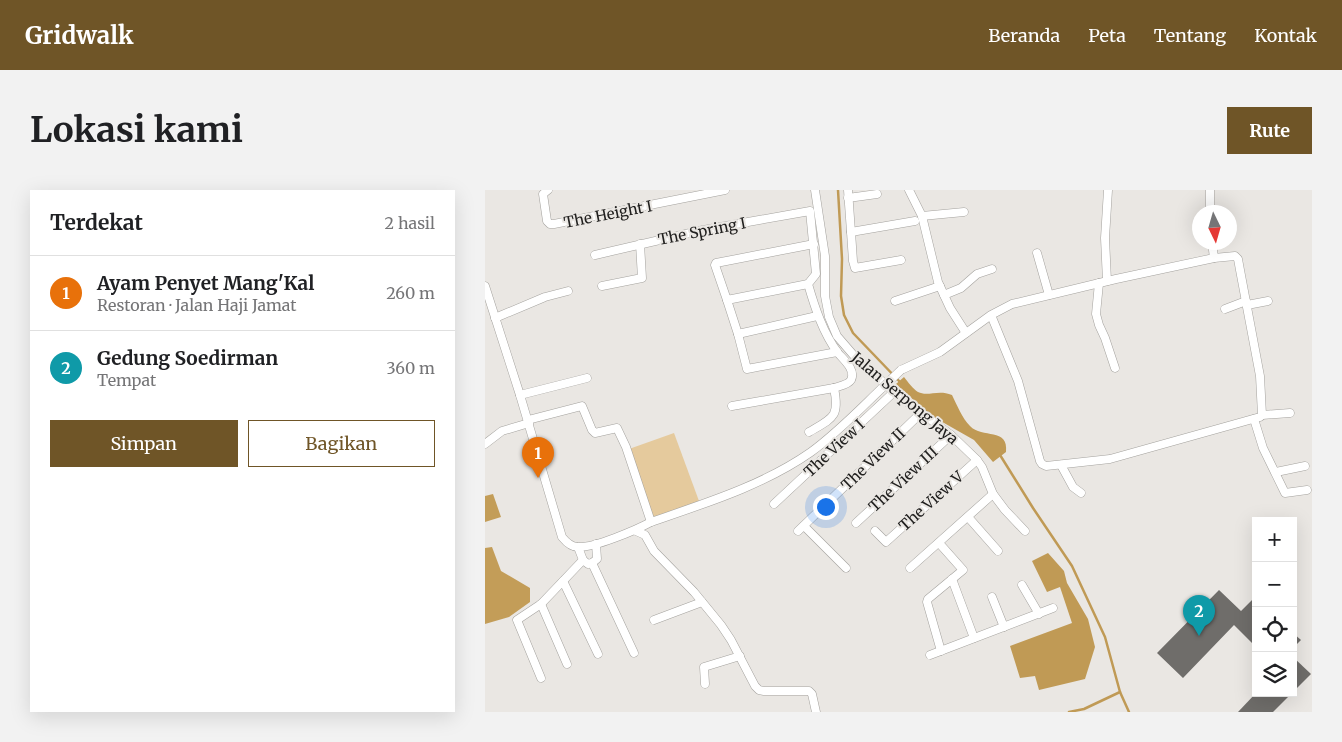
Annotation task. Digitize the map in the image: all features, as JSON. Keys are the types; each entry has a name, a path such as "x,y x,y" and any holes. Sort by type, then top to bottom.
{"street":[{"name":"The Height I","path":"548,190 543,194 547,221 550,224 560,224 725,190"},
{"name":"Jalan Serpong Jaya","path":"815,190 825,256 825,296 832,326 844,346 894,392 951,434 977,460 993,494 1005,510 1025,530"},
{"path":"909,190 922,216 944,295 965,333"},
{"path":"1108,190 1103,282 1096,314 1115,368"},
{"path":"1210,190 1210,205"},
{"path":"877,194 848,194 855,268 901,260"},
{"name":"The Spring I","path":"595,255 640,244 810,211 814,244"},
{"path":"922,216 964,212"},
{"path":"851,232 915,222"},
{"path":"602,286 642,278 640,244"},
{"path":"727,300 808,284 816,274 814,244 716,263 715,265 727,300 739,334 747,369 837,352"},
{"path":"1214,250 1214,258"},
{"path":"1037,253 1049,295"},
{"path":"485,286 562,537 569,544 578,547 596,544 636,531 651,522 733,493 795,462 825,442 901,370 940,352 991,315 1012,304 1214,258 1237,257 1260,376 1262,415"},
{"path":"944,295 961,288 977,274 992,269"},
{"path":"732,406 834,388 848,383 852,379 850,366 837,352 817,316 808,284"},
{"path":"895,301 941,286"},
{"path":"495,318 545,297 568,291"},
{"path":"812,299 825,296"},
{"path":"1225,309 1246,303 1268,301"},
{"path":"991,315 1018,381 1040,461 1046,466 1110,459 1262,415 1290,413"},
{"path":"739,334 817,316"},
{"path":"520,395 587,378"},
{"path":"809,432 829,420 835,412 837,402 834,388"},
{"name":"The View I","path":"775,504 894,392"},
{"path":"485,444 502,431 582,406 595,433 617,428 626,447 651,522"},
{"name":"The View II","path":"846,568 801,528 921,413"},
{"path":"1254,418 1263,448 1285,493 1307,490"},
{"name":"The View III","path":"856,523 951,434"},
{"name":"The View V","path":"875,531 886,542 977,460"},
{"path":"1061,465 1073,488 1081,493"},
{"path":"1276,472 1305,466"},
{"path":"910,568 993,494"},
{"path":"968,517 998,551"},
{"path":"636,531 645,535 654,551 687,584 726,632 755,686 759,690 807,690 812,694 816,712"},
{"path":"939,543 963,568 963,571 927,602 941,650"},
{"path":"578,547 583,560 587,564 593,563 597,559 596,544"},
{"path":"541,678 517,622 518,619 541,604 583,560"},
{"path":"593,563 634,653"},
{"path":"952,579 974,638"},
{"path":"563,581 598,654"},
{"path":"1022,585 1039,614"},
{"path":"992,597 1004,627"},
{"path":"654,620 702,602"},
{"path":"541,604 567,664"},
{"path":"930,654 1053,608"},
{"path":"705,684 703,669 706,666 740,656"}],"shaded area":[{"path":"904,377 918,392 926,394 947,393 952,395 967,423 975,430 999,436 1006,444 1006,452 993,462 974,440 930,415 896,384"},
{"path":"674,433 699,501 653,518 629,449"},
{"path":"493,494 501,517 485,522 485,496"},
{"path":"492,547 501,571 530,588 530,602 509,617 485,624 485,548"},
{"path":"1048,553 1064,571 1067,583 1088,619 1095,647 1085,679 1039,690 1035,676 1020,678 1010,646 1072,623 1060,587 1047,592 1032,561"}],"building":[{"path":"1219,590 1241,611 1252,600 1252,643 1234,625 1183,678 1157,653"},
{"path":"1297,661 1311,674 1297,688"},
{"path":"1252,697 1288,697 1273,712 1238,712"}],"waterway":[{"path":"838,190 842,259 841,296 844,315 853,333 900,382"},
{"path":"1000,455 1072,566 1105,637 1120,692 1129,712"},
{"path":"1069,712 1084,709 1120,692"}],"place":[{"name":"Ayam Penyet Mang'Kal","path":"538,478"},
{"name":"Gedung Soedirman","path":"1199,636"}]}
